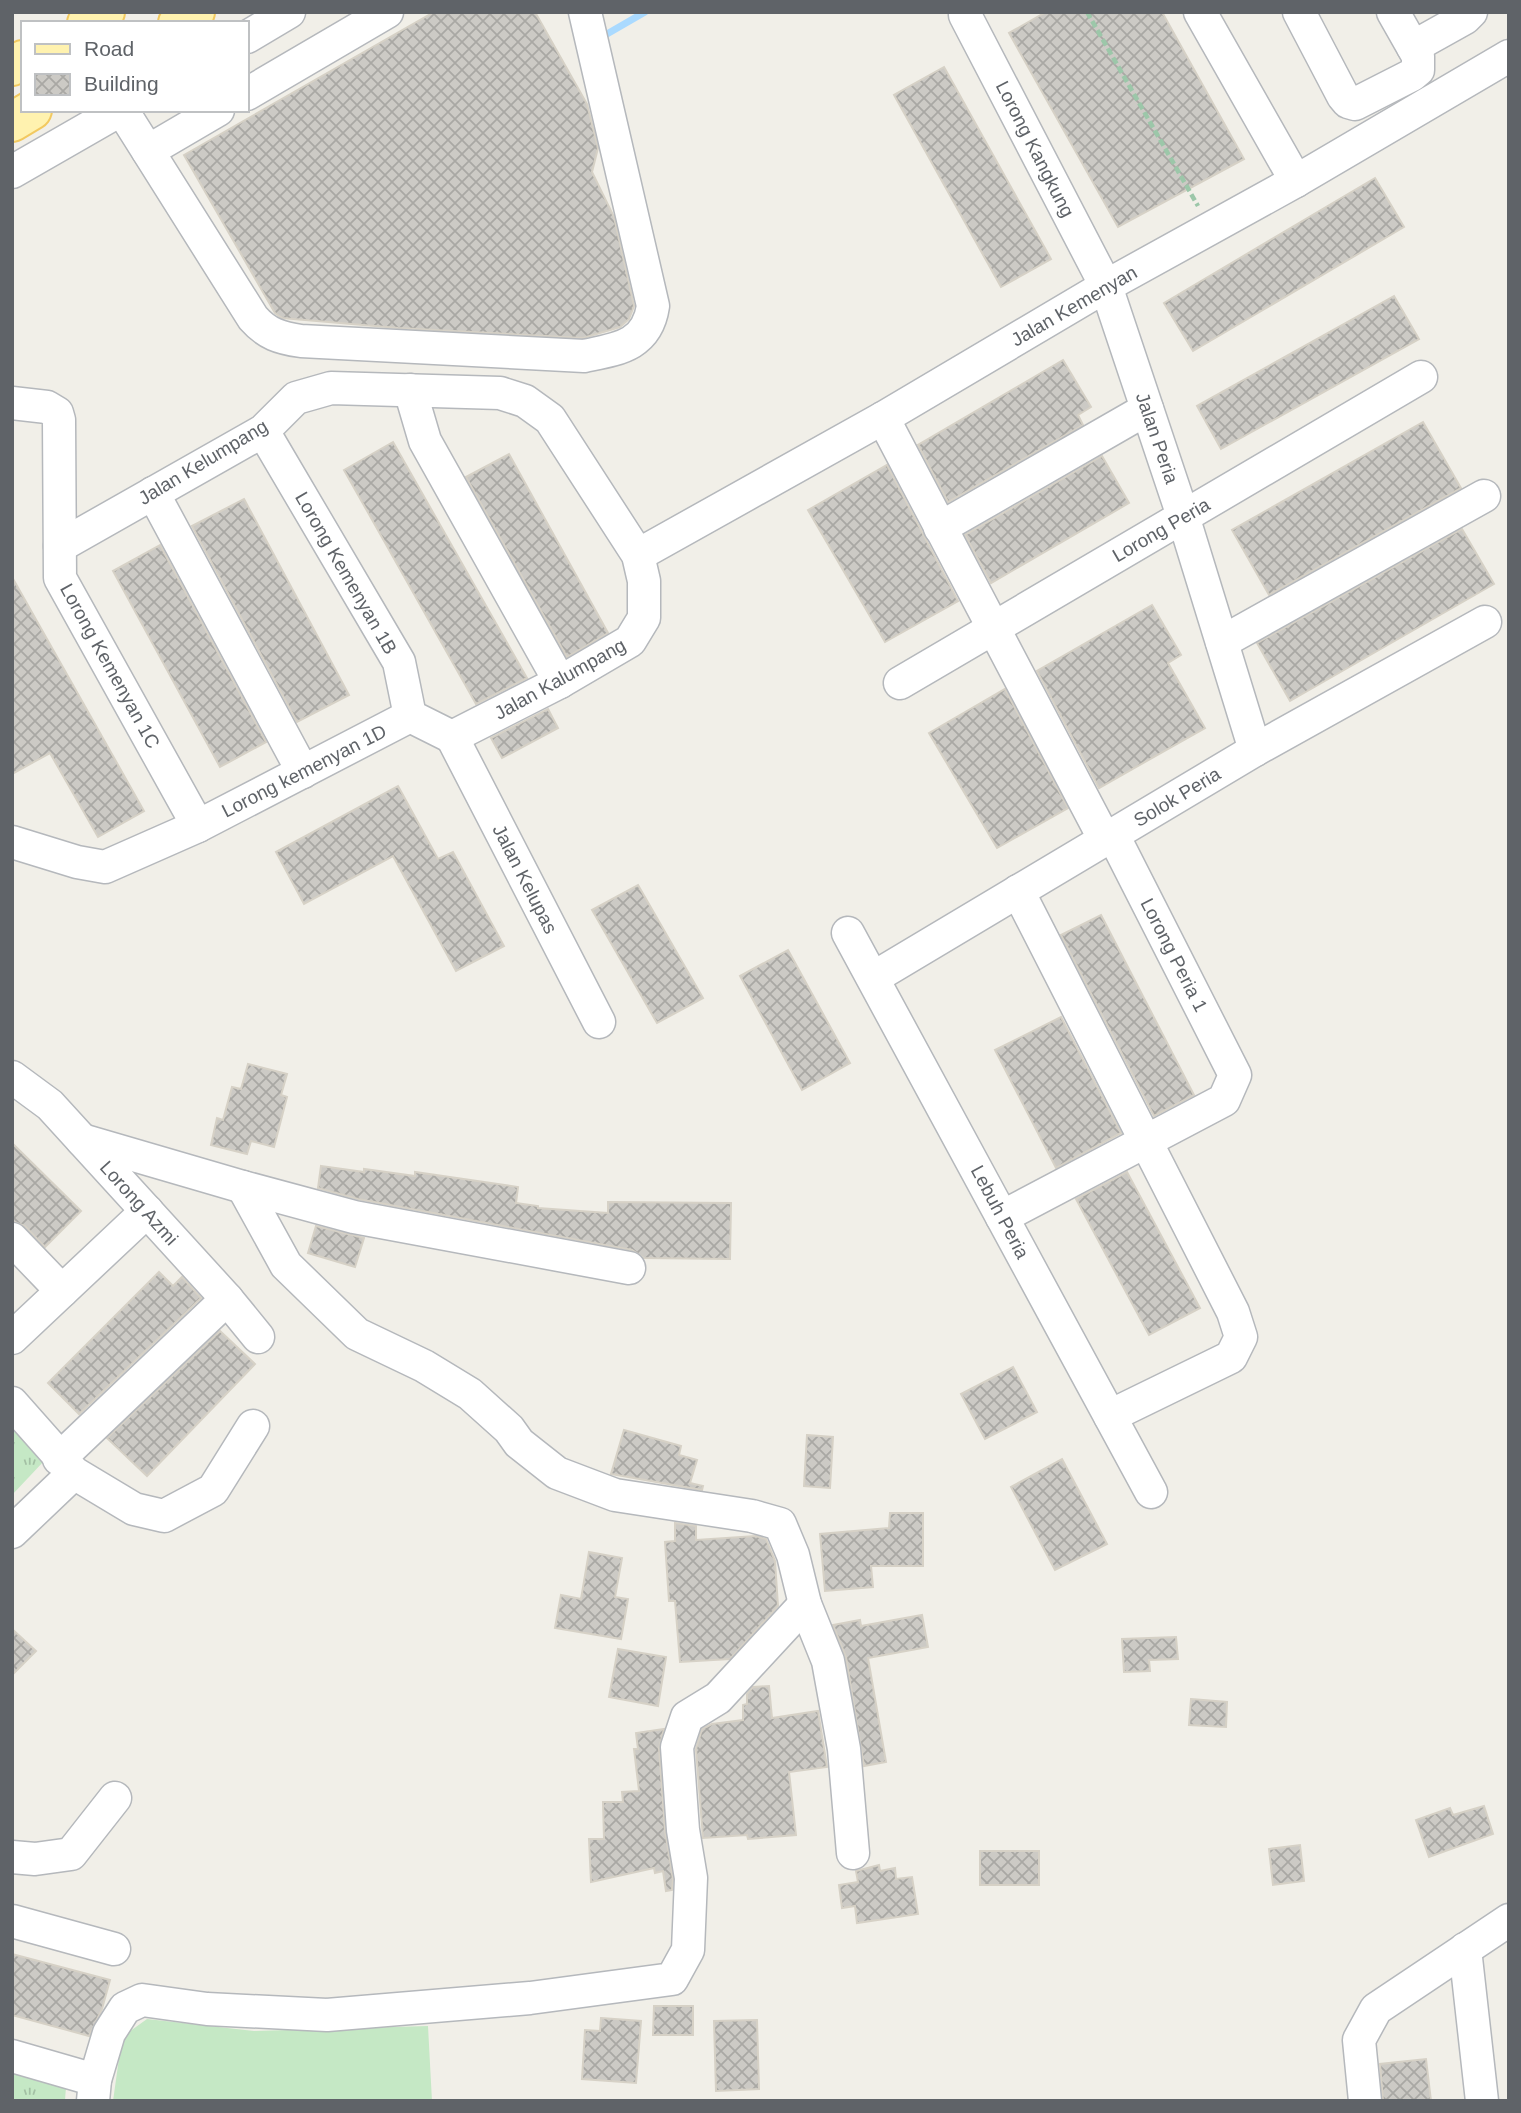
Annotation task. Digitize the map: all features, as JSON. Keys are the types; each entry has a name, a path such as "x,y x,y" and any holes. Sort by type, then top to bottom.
{"main road":[{"path":"12,122 29,112"}],"street":[{"path":"248,36 289,12"},
{"path":"248,93 387,12"},
{"path":"122,112 253,318 264,331 281,338 301,341 584,356 609,351 633,342 647,330 653,306 585,12"},
{"name":"Lorong Kangkung","path":"966,12 965,15 1106,286"},
{"path":"1200,12 1296,181"},
{"path":"1299,12 1348,102 1362,102 1418,70 1420,64 1413,47 1393,12"},
{"path":"1413,47 1471,12"},
{"name":"Jalan Kemenyan","path":"638,555 883,418 1106,286 1296,181 1509,57"},
{"path":"12,172 117,112"},
{"path":"148,151 215,112"},
{"name":"Jalan Peria","path":"1106,286 1183,516 1255,750"},
{"name":"Lorong Peria","path":"900,683 1421,377"},
{"name":"Jalan Kelumpang","path":"60,546 263,431 296,398 331,388 500,393 525,401 550,419"},
{"path":"410,390 425,441 560,682"},
{"name":"Lorong Kemenyan 1C","path":"12,403 47,407 57,413 60,578 198,826"},
{"path":"940,528 1147,409"},
{"name":"Lorong Peria 1","path":"883,418 993,628 1109,837 1235,1075 1224,1100 1146,1142"},
{"name":"Jalan Kalumpang","path":"452,737 560,682 630,641 644,618 644,582 638,555 550,419"},
{"name":"Lorong Kemenyan 1B","path":"263,431 399,662 410,716"},
{"path":"153,493 303,772"},
{"path":"1222,642 1484,496"},
{"name":"Solok Peria","path":"873,978 1255,750 1485,622"},
{"path":"410,716 452,737"},
{"name":"Lorong kemenyan 1D","path":"12,842 77,862 105,867 198,826 410,716"},
{"name":"Jalan Kelupas","path":"452,737 599,1022"},
{"path":"1018,891 1233,1312 1241,1337 1231,1357 1110,1416"},
{"name":"Lebuh Peria","path":"848,933 1151,1492"},
{"name":"Lorong Azmi","path":"12,1077 50,1105 227,1299 258,1338"},
{"path":"82,1140 355,1217 629,1268"},
{"path":"1002,1217 1146,1142"},
{"path":"243,1187 286,1265 357,1334 424,1366 470,1394 509,1429 519,1443 557,1473 615,1495 752,1516 780,1524 793,1555 805,1604 828,1661 844,1749 853,1853"},
{"path":"12,1338 147,1211"},
{"path":"12,1239 62,1291"},
{"path":"12,1532 67,1466 227,1299"},
{"path":"12,1404 67,1466 134,1509 164,1516 213,1490 253,1426"},
{"path":"12,2056 94,2090 108,2033 125,2008 142,2000 207,2009 327,2015 530,1998 671,1979 688,1950 691,1878 683,1830 677,1746 687,1717 718,1698 805,1604"},
{"path":"12,1857 35,1859 71,1854 115,1798"},
{"path":"1365,2101 1359,2040 1376,2009 1509,1920"},
{"path":"12,1921 114,1949"},
{"path":"1465,1949 1482,2101"}],"path":[{"path":"1087,12 1211,228"}],"green space":[{"path":"12,1427 45,1460 12,1495"},
{"path":"147,2019 254,2031 428,2026 432,2101 113,2101 122,2037"},
{"path":"12,2071 66,2086 65,2101 12,2101"}],"building":[{"path":"434,12 535,12 587,104 598,148 592,172 614,217 634,306 629,319 620,327 583,338 398,328 282,318 275,313 184,155"},
{"path":"1046,12 1162,12 1244,159 1118,227 1009,33"},
{"path":"944,67 1051,259 1001,287 894,95"},
{"path":"1375,178 1404,227 1193,351 1164,303"},
{"path":"1394,296 1419,339 1221,449 1197,406"},
{"path":"1063,360 1091,407 1078,415 1083,425 948,502 918,445"},
{"path":"1423,422 1461,488 1269,595 1232,530"},
{"path":"393,442 527,678 476,704 344,470"},
{"path":"509,454 608,633 567,657 466,477"},
{"path":"1102,456 1129,503 991,583 965,535"},
{"path":"887,465 958,601 885,642 808,510"},
{"path":"244,499 349,695 297,722 192,526"},
{"path":"1462,529 1494,584 1290,701 1257,643"},
{"path":"160,545 266,742 220,767 113,571"},
{"path":"12,577 144,811 98,837 50,753 12,774"},
{"path":"1152,605 1181,655 1168,663 1205,728 1099,788 1037,671"},
{"path":"1005,689 1068,808 997,848 929,733"},
{"path":"548,709 558,728 502,758 491,738"},
{"path":"398,786 438,859 453,852 504,946 456,971 393,856 304,904 276,852"},
{"path":"638,885 703,998 657,1023 592,910"},
{"path":"1101,915 1194,1095 1154,1116 1061,935"},
{"path":"788,950 850,1063 802,1090 740,976"},
{"path":"1061,1017 1121,1133 1056,1168 995,1050"},
{"path":"248,1064 287,1074 281,1095 287,1097 274,1147 251,1141 247,1154 211,1145 217,1118 223,1120 232,1087 241,1089"},
{"path":"12,1143 81,1211 45,1247 25,1226 12,1221"},
{"path":"321,1166 415,1176 415,1172 518,1187 516,1203 538,1208 608,1213 608,1202 731,1203 730,1259 644,1258 632,1250 358,1199 318,1188"},
{"path":"1127,1172 1200,1308 1149,1335 1076,1199"},
{"path":"316,1226 364,1238 355,1267 308,1253"},
{"path":"159,1272 173,1286 182,1277 201,1298 79,1414 48,1383"},
{"path":"220,1331 255,1364 147,1476 107,1438"},
{"path":"1013,1367 1037,1412 985,1439 961,1394"},
{"path":"624,1430 681,1446 679,1455 697,1460 690,1483 703,1486 702,1490 611,1474"},
{"path":"807,1435 833,1437 830,1488 804,1486"},
{"path":"1062,1459 1107,1544 1055,1570 1011,1487"},
{"path":"890,1513 923,1513 923,1566 871,1566 873,1587 825,1591 820,1534 889,1528"},
{"path":"675,1523 696,1526 696,1540 756,1536 766,1539 775,1561 778,1606 730,1659 680,1662 675,1601 669,1601 665,1542 675,1541"},
{"path":"589,1552 622,1558 615,1597 628,1599 621,1639 555,1628 561,1595 581,1599"},
{"path":"922,1615 928,1647 868,1658 886,1762 864,1766 846,1657 833,1625 860,1620 861,1626"},
{"path":"12,1629 36,1651 12,1675"},
{"path":"1176,1637 1178,1659 1149,1660 1150,1671 1124,1672 1122,1639"},
{"path":"618,1649 666,1657 658,1706 609,1697"},
{"path":"769,1686 772,1718 818,1711 827,1767 789,1772 796,1835 748,1839 747,1835 703,1838 696,1749 702,1729 712,1724 743,1720 743,1705 747,1704 747,1694 753,1687"},
{"path":"1191,1699 1227,1702 1226,1727 1189,1725"},
{"path":"664,1729 659,1748 672,1890 666,1891 663,1871 655,1873 654,1868 591,1882 589,1839 604,1839 603,1802 623,1802 622,1792 639,1791 634,1749 638,1749 636,1733"},
{"path":"1484,1806 1493,1834 1429,1857 1416,1820 1450,1808 1453,1815"},
{"path":"1300,1845 1304,1881 1273,1885 1269,1849"},
{"path":"980,1851 1039,1851 1039,1885 980,1885"},
{"path":"879,1865 880,1871 895,1868 896,1879 912,1877 918,1914 857,1923 855,1906 842,1908 839,1885 858,1882 856,1871"},
{"path":"12,1954 110,1980 102,2009 89,2036 12,2015"},
{"path":"654,2006 693,2006 693,2035 653,2035"},
{"path":"601,2018 641,2021 636,2083 582,2079 585,2030 600,2031"},
{"path":"757,2020 759,2089 716,2091 714,2021"},
{"path":"1426,2059 1431,2101 1383,2101 1380,2064"}],"waterway":[{"path":"600,38 645,12"}]}
